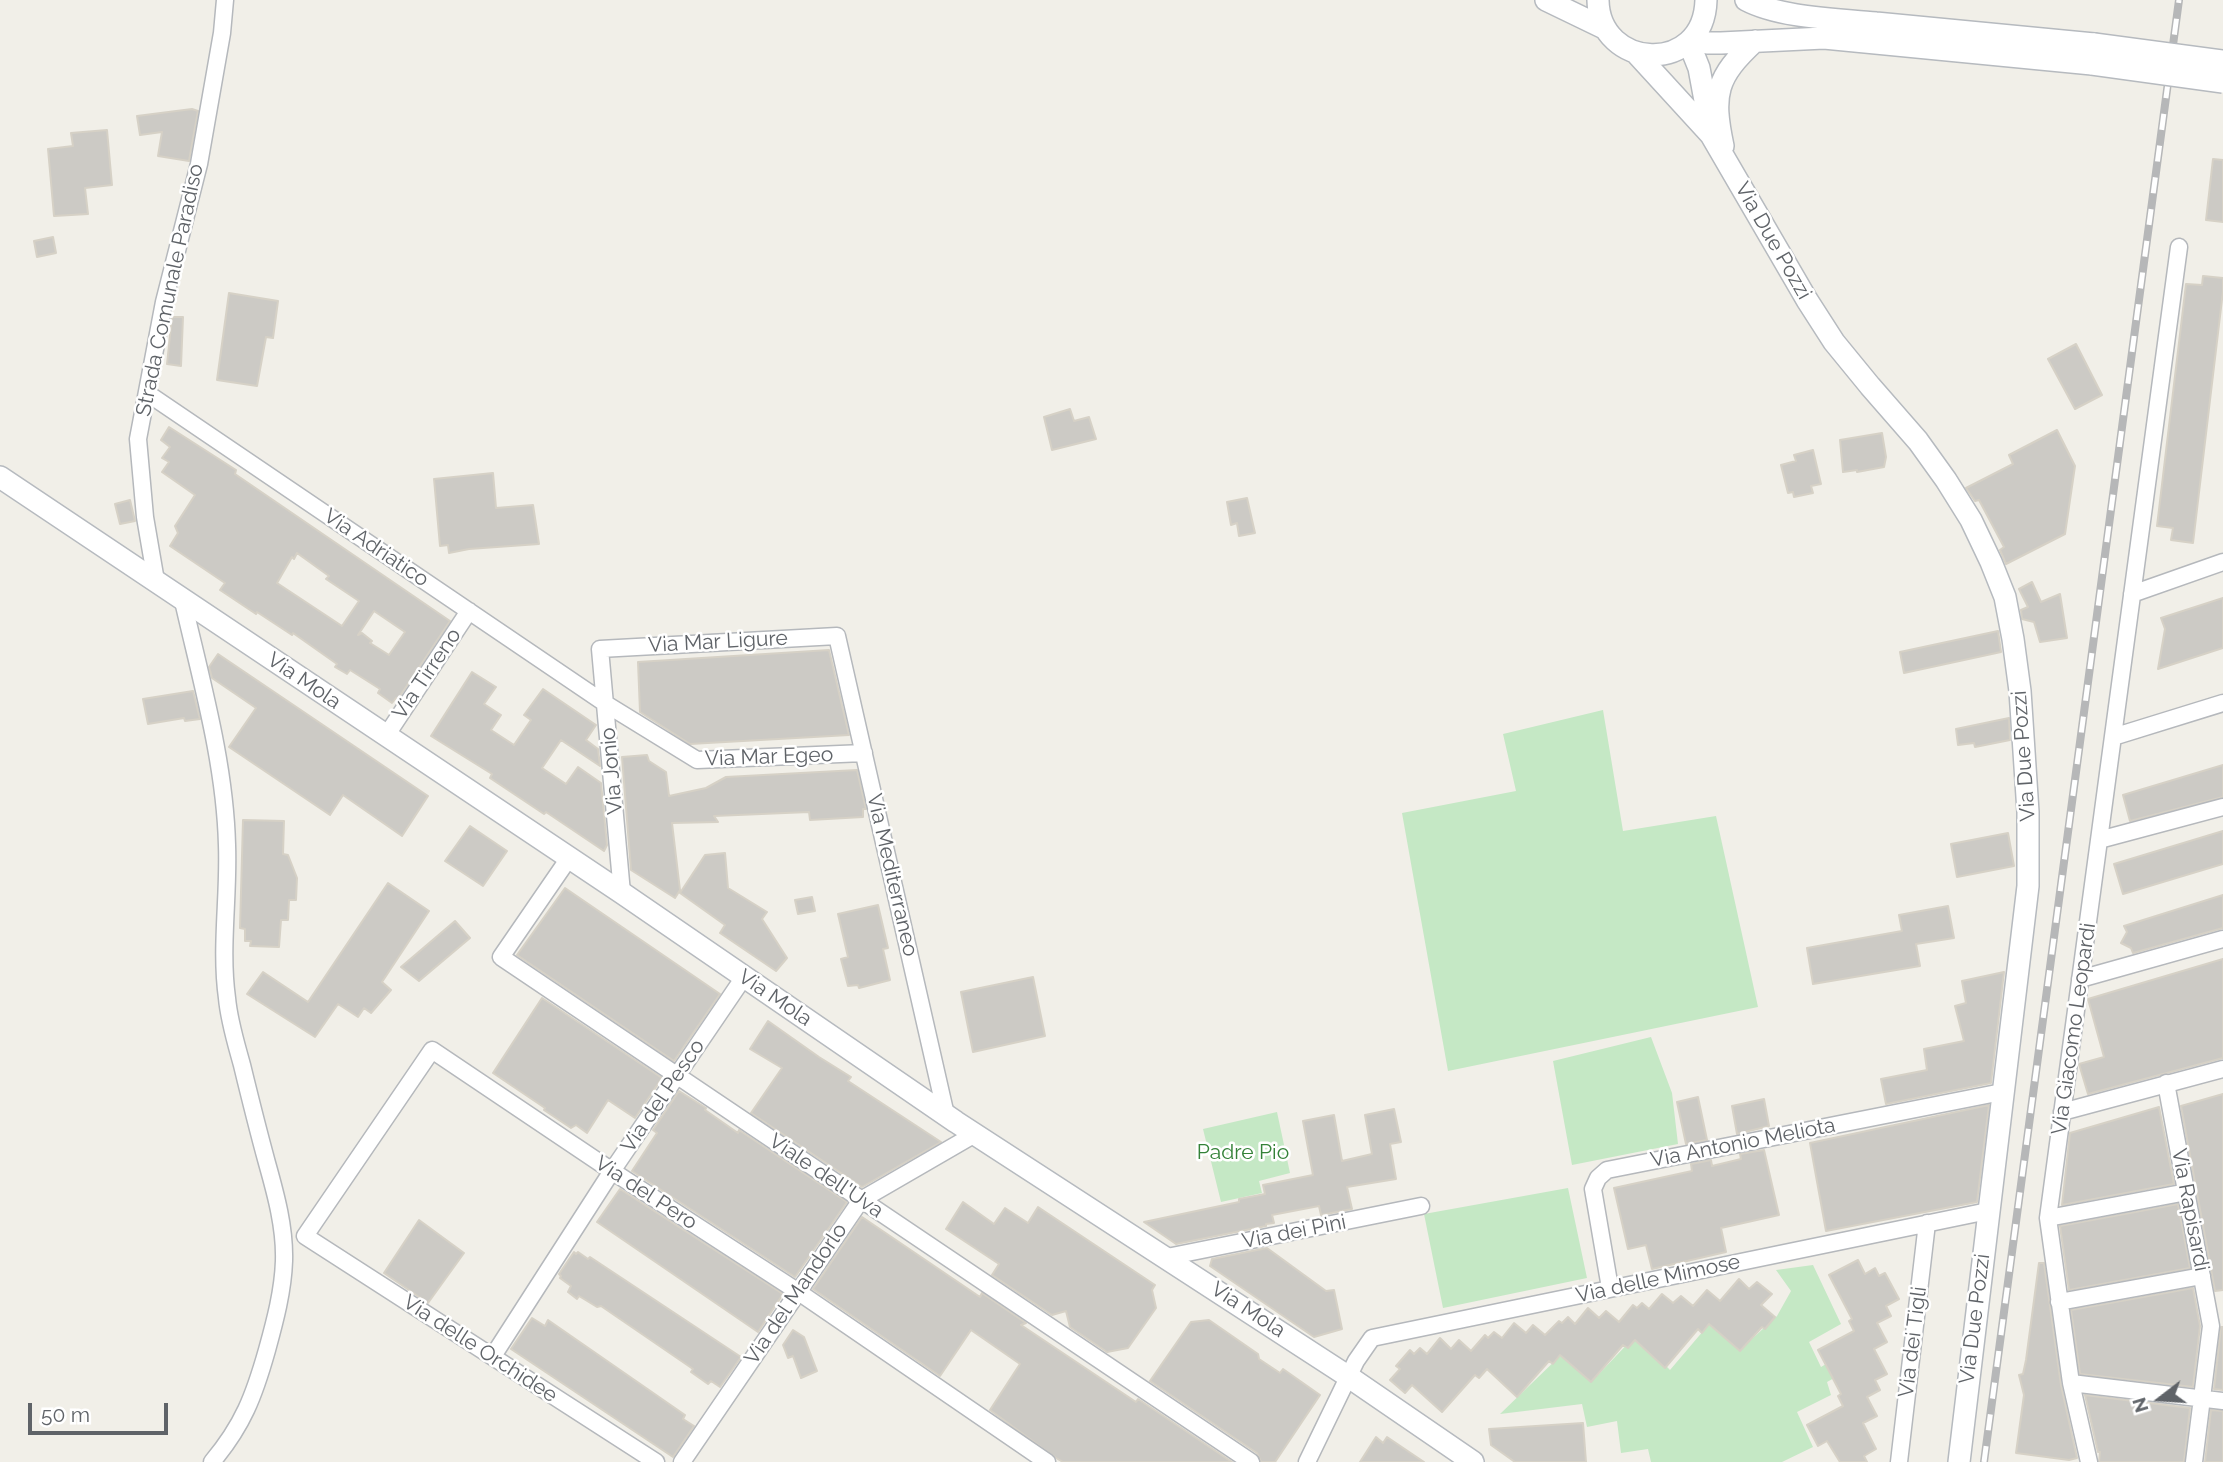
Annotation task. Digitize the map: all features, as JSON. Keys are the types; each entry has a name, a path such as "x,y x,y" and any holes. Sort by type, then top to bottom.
{"street":[{"name":"Strada Comunale Paradiso","path":"156,581 145,517 138,439 164,302 199,164 222,33 225,0"},
{"name":"Via Due Pozzi","path":"1546,0 1606,29 1617,42 1634,52 1711,135 1834,342 1918,441 1946,480 1986,551 2005,597 2014,639 2021,704 2028,812 2028,886 1959,1462"},
{"path":"1598,0 1606,29"},
{"path":"1691,41 1702,20 1706,0"},
{"path":"1746,0 1763,8 1782,12 2093,54 2223,82"},
{"path":"1634,52 1654,55 1667,53 1691,41 1721,43 1824,38 2223,61"},
{"name":"Via Due Pozzi","path":"1691,41 1699,68 1711,135"},
{"path":"1727,162 1717,119 1718,98 1724,75 1755,41"},
{"name":"Via Giacomo Leopardi","path":"2089,1462 2071,1383 2048,1218 2179,247"},
{"name":"Via Adriatico","path":"147,393 606,704"},
{"name":"Via Mola","path":"0,477 569,858 946,1115 1349,1377 1467,1460"},
{"path":"2132,594 2223,562"},
{"path":"183,601 222,788 227,844 224,944 226,997 277,1200 284,1249 281,1290 258,1383 233,1436 212,1462"},
{"name":"Via Tirreno","path":"386,736 469,611"},
{"name":"Via Mar Ligure","path":"600,649 837,636"},
{"name":"Via Mediterraneo","path":"837,636 946,1115"},
{"name":"Via Jonio","path":"600,649 622,894"},
{"path":"2113,737 2223,703"},
{"name":"Via Mar Egeo","path":"606,704 697,760 864,753"},
{"path":"2099,840 2223,807"},
{"name":"Viale dell'Uva","path":"569,858 501,957 1251,1462"},
{"path":"2080,979 2223,939"},
{"name":"Via del Pesco","path":"493,1356 612,1171 744,977"},
{"name":"Via del Pero","path":"305,1236 432,1050 797,1291 1047,1462"},
{"path":"2062,1112 2223,1069"},
{"name":"Via Rapisardi","path":"2166,1083 2211,1326 2194,1462"},
{"name":"Via Antonio Meliota","path":"1610,1288 1593,1189 1598,1178 1607,1170 2002,1092"},
{"name":"Via del Mandorlo","path":"682,1462 860,1200 975,1134"},
{"path":"2048,1218 2187,1192"},
{"name":"Via dei Pini","path":"1167,1257 1421,1206"},
{"name":"Via delle Mimose","path":"1307,1462 1356,1361 1372,1338 1988,1211"},
{"name":"Via dei Tigli","path":"1899,1462 1927,1223"},
{"name":"Via delle Orchidee","path":"305,1236 656,1462"},
{"path":"2059,1302 2202,1276"},
{"path":"2071,1383 2223,1401"}],"green space":[{"path":"1603,710 1623,831 1716,816 1758,1007 1448,1071 1402,813 1516,791 1503,734"},
{"path":"1651,1037 1672,1093 1678,1144 1572,1165 1553,1061"},
{"name":"Padre Pio","path":"1277,1112 1290,1173 1259,1181 1262,1193 1221,1202 1203,1129"},
{"path":"1568,1188 1587,1278 1443,1308 1424,1214"},
{"path":"1813,1265 1841,1324 1809,1342 1821,1367 1831,1361 1836,1377 1827,1382 1831,1395 1797,1412 1813,1447 1782,1462 1651,1462 1648,1449 1621,1453 1617,1421 1587,1427 1582,1404 1500,1414 1562,1354 1595,1378 1636,1335 1670,1370 1710,1323 1742,1348 1777,1316 1791,1291 1776,1270"}],"building":[{"path":"192,109 198,111 189,161 158,156 162,132 140,135 137,116"},
{"path":"107,130 112,185 85,188 88,214 54,216 48,149 73,146 71,133"},
{"path":"2213,159 2223,160 2223,222 2206,220"},
{"path":"53,237 56,253 37,257 34,241"},
{"path":"2203,276 2223,278 2223,291 2193,543 2171,540 2173,528 2157,526 2186,284 2202,285"},
{"path":"229,293 278,301 273,338 266,337 257,386 217,380"},
{"path":"172,317 183,317 181,366 167,364"},
{"path":"2076,344 2102,395 2075,409 2048,359"},
{"path":"1070,409 1074,421 1089,417 1096,439 1052,450 1044,417"},
{"path":"169,427 236,470 235,474 450,621 398,699 392,703 378,693 380,689 350,670 347,674 335,667 337,664 293,633 292,635 257,612 256,614 220,590 225,583 170,546 178,533 175,526 195,495 162,472 169,462 162,458 170,447 161,440","holes":["297,553 329,576 326,579 359,601 342,626 277,583","374,611 405,632 389,655 370,643 372,641 362,633 358,635"]},
{"path":"2057,430 2075,466 2065,534 2006,564 2000,550 2004,547 1979,500 1975,501 1966,488 2013,464 2009,455"},
{"path":"1882,433 1886,457 1884,467 1843,472 1840,440"},
{"path":"1813,450 1821,484 1811,486 1813,493 1794,497 1793,492 1788,493 1781,465 1796,461 1794,455"},
{"path":"493,473 496,508 533,505 539,544 449,553 448,545 440,546 434,479"},
{"path":"1247,498 1255,533 1239,536 1237,523 1231,525 1227,502"},
{"path":"130,500 135,521 120,524 115,504"},
{"path":"2032,582 2041,602 2060,594 2067,638 2040,642 2034,622 2022,619 2021,610 2028,607 2019,589"},
{"path":"2223,598 2223,648 2158,669 2165,629 2161,618"},
{"path":"1998,631 2001,652 1904,673 1900,652"},
{"path":"829,650 849,735 690,744 640,712 638,662"},
{"path":"218,654 428,796 402,836 343,795 330,815 229,747 256,708 212,678 209,667"},
{"path":"472,672 496,687 484,704 501,715 491,730 514,745 531,720 524,715 543,689 596,725 586,740 598,749 600,766 561,740 542,768 566,784 578,767 601,783 607,845 604,851 546,812 544,814 490,778 492,774 431,736"},
{"path":"193,691 200,719 185,721 184,718 148,724 143,699"},
{"path":"2009,718 2010,740 1975,747 1974,743 1958,745 1956,729"},
{"path":"647,755 649,761 666,772 669,796 706,788 726,777 857,770 866,809 863,809 863,817 810,820 809,812 714,816 718,822 672,823 680,890 675,898 631,870 622,757"},
{"path":"2223,765 2223,797 2130,821 2123,795"},
{"path":"243,820 284,821 283,854 288,855 297,878 296,900 289,900 288,920 281,920 279,947 250,946 251,941 245,941 245,929 240,928"},
{"path":"470,826 507,851 483,886 445,861"},
{"path":"2223,831 2223,864 2123,894 2114,864"},
{"path":"2008,833 2014,866 1957,877 1951,844"},
{"path":"725,853 728,888 767,912 762,919 787,958 776,971 720,933 725,925 680,893 705,855"},
{"path":"388,883 429,911 382,982 391,990 371,1013 364,1008 358,1017 338,1004 315,1037 247,994 263,972 308,1002"},
{"path":"565,888 720,994 674,1061 517,955"},
{"path":"2223,895 2223,928 2133,953 2131,948 2121,943 2127,932 2124,926"},
{"path":"812,897 815,911 798,914 795,900"},
{"path":"878,905 888,948 883,949 890,980 859,988 858,985 848,986 841,959 848,957 838,914"},
{"path":"1948,906 1954,938 1916,944 1920,966 1813,984 1807,948 1902,931 1899,915"},
{"path":"455,921 470,938 419,981 401,967"},
{"path":"2223,959 2223,1058 2088,1094 2079,1064 2104,1057 2088,999"},
{"path":"2004,972 1991,1083 1886,1104 1881,1079 1927,1070 1924,1049 1964,1041 1955,1006 1966,1003 1962,981"},
{"path":"1033,977 1045,1036 973,1052 961,992"},
{"path":"542,998 662,1078 635,1118 608,1100 587,1133 576,1125 571,1128 493,1073"},
{"path":"768,1021 851,1077 848,1081 941,1142 862,1187 751,1113 782,1068 750,1049"},
{"path":"679,1091 738,1133 739,1130 847,1202 795,1277 632,1171 657,1133 653,1130"},
{"path":"2223,1094 2223,1290 2215,1291 2181,1106"},
{"path":"1698,1097 1707,1140 1686,1144 1677,1102"},
{"path":"1764,1099 1769,1126 1737,1134 1732,1106"},
{"path":"1989,1105 1977,1202 1826,1231 1810,1143"},
{"path":"2159,1107 2174,1184 2062,1205 2070,1133"},
{"path":"1394,1109 1401,1142 1390,1144 1396,1179 1347,1187 1352,1209 1321,1215 1319,1206 1272,1215 1274,1223 1266,1226 1176,1244 1144,1222 1239,1202 1239,1199 1265,1194 1263,1185 1313,1175 1303,1121 1334,1115 1342,1161 1372,1154 1365,1115"},
{"path":"1764,1150 1779,1215 1721,1228 1726,1252 1652,1269 1646,1245 1628,1249 1614,1188 1692,1171 1691,1164 1711,1160 1712,1166 1741,1159 1740,1154"},
{"path":"620,1189 783,1294 758,1332 597,1222"},
{"path":"963,1202 994,1224 1005,1208 1028,1223 1038,1207 1155,1285 1152,1290 1156,1308 1128,1348 1107,1352 1070,1327 1066,1311 1052,1315 992,1275 999,1264 946,1229"},
{"path":"2178,1204 2190,1268 2069,1290 2060,1226"},
{"path":"862,1217 980,1297 982,1293 1026,1323 1021,1325 1136,1402 1138,1399 1232,1462 1063,1462 1056,1458 990,1410 1020,1364 971,1330 940,1376 813,1289"},
{"path":"419,1220 464,1253 428,1303 384,1273"},
{"path":"1267,1248 1326,1291 1334,1290 1342,1329 1314,1337 1210,1266 1212,1259"},
{"path":"574,1252 588,1259 590,1257 741,1357 720,1387 711,1381 708,1384 691,1372 693,1369 601,1306 597,1307 579,1296 577,1299 568,1292 571,1286 560,1278 559,1274"},
{"path":"1858,1260 1865,1274 1875,1268 1879,1276 1885,1273 1899,1299 1886,1306 1891,1316 1877,1323 1887,1342 1874,1349 1887,1374 1875,1380 1880,1390 1867,1397 1877,1416 1863,1423 1876,1449 1864,1456 1867,1462 1840,1462 1827,1441 1818,1446 1807,1425 1843,1406 1838,1396 1841,1394 1818,1350 1854,1331 1849,1321 1852,1319 1829,1275"},
{"path":"2039,1263 2044,1263 2061,1385 2077,1458 2069,1460 2016,1453 2024,1395 2019,1375 2023,1374 2026,1360"},
{"path":"1739,1279 1749,1289 1757,1282 1772,1294 1761,1305 1775,1317 1740,1351 1709,1324 1702,1333 1698,1329 1665,1368 1635,1340 1628,1348 1623,1345 1591,1382 1560,1355 1553,1364 1549,1361 1517,1397 1487,1369 1479,1378 1475,1375 1442,1412 1412,1385 1405,1393 1390,1380 1400,1369 1396,1366 1410,1350 1414,1354 1420,1348 1427,1354 1440,1338 1451,1349 1459,1340 1471,1351 1485,1335 1488,1338 1494,1332 1502,1338 1514,1323 1526,1333 1533,1325 1545,1335 1559,1321 1562,1323 1568,1317 1575,1324 1588,1308 1599,1318 1606,1311 1619,1322 1633,1305 1637,1308 1642,1303 1649,1309 1662,1294 1673,1303 1681,1296 1693,1306 1707,1290 1720,1301"},
{"path":"2193,1288 2200,1326 2193,1387 2080,1374 2071,1310"},
{"path":"532,1318 545,1326 548,1320 685,1415 683,1419 694,1426 673,1457 511,1349"},
{"path":"1209,1320 1258,1354 1259,1359 1280,1373 1283,1369 1320,1395 1275,1462 1261,1462 1257,1453 1150,1381 1191,1322"},
{"path":"2223,1327 2223,1390 2214,1389"},
{"path":"793,1330 804,1337 817,1371 801,1378 793,1356 788,1358 783,1345"},
{"path":"2085,1395 2190,1408 2184,1462 2099,1462 2100,1452"},
{"path":"2211,1410 2223,1411 2223,1462 2205,1462"},
{"path":"1583,1423 1586,1462 1515,1462 1491,1445 1489,1429"},
{"path":"1376,1437 1383,1443 1387,1437 1424,1462 1360,1462"}],"railway":[{"path":"1984,1462 2179,0"}]}
